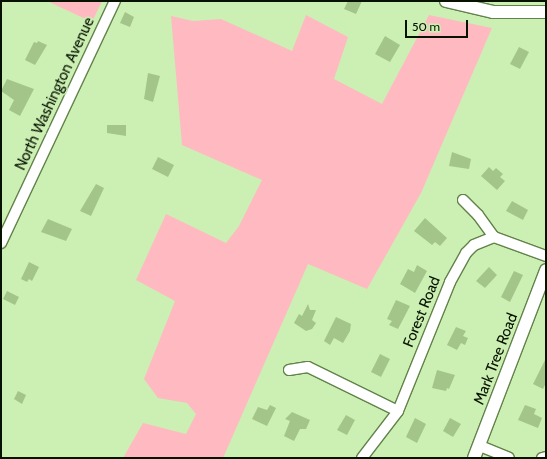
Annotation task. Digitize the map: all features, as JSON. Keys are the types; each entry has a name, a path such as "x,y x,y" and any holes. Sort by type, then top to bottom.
{"street":[{"name":"North Washington Avenue","path":"1,243 116,1"},
{"path":"446,1 493,12 546,12"},
{"path":"463,200 478,215 494,237 546,256"},
{"name":"Forest Road","path":"362,458 398,411 460,261 474,245 494,237"},
{"name":"Mark Tree Road","path":"474,458 480,446 546,270"},
{"path":"289,370 308,367 398,411"},
{"path":"480,446 509,458"},
{"path":"542,458 546,457"}],"shaded area":[{"path":"47,1 102,1 92,22"},
{"path":"306,15 348,37 334,79 382,104 429,15 492,28 421,193 367,289 308,264 223,458 123,458 143,423 186,434 196,414 187,403 158,398 144,379 175,301 136,280 166,214 226,243 239,226 262,180 182,145 171,16 193,21 221,19 292,51"}],"building":[{"path":"348,1 362,1 356,14 344,9"},
{"path":"125,12 134,17 130,27 120,23"},
{"path":"385,36 400,45 390,62 375,54"},
{"path":"38,41 47,45 35,65 25,60 34,42 37,43"},
{"path":"519,47 529,52 520,69 510,64"},
{"path":"148,73 160,76 153,102 144,99"},
{"path":"7,79 34,89 20,116 9,110 14,100 1,91"},
{"path":"107,125 126,125 126,136 107,133"},
{"path":"452,152 471,159 469,169 449,166"},
{"path":"158,157 174,165 168,177 152,169"},
{"path":"489,167 493,171 496,168 503,174 500,177 505,181 497,190 481,176"},
{"path":"96,184 104,188 91,216 80,211"},
{"path":"512,201 528,210 523,220 506,211"},
{"path":"425,218 447,238 440,246 435,242 432,245 414,231"},
{"path":"48,219 72,229 66,241 41,232"},
{"path":"29,262 39,267 32,281 29,279 27,282 21,279"},
{"path":"417,265 427,271 415,293 400,284 408,269 414,272"},
{"path":"489,267 497,275 485,288 476,281"},
{"path":"514,271 523,275 510,302 501,297"},
{"path":"7,291 19,297 15,305 3,299"},
{"path":"396,300 410,306 398,329 389,325 392,321 387,319"},
{"path":"308,304 310,310 316,310 312,320 316,323 312,329 306,331 294,323 299,314 302,316"},
{"path":"336,317 351,324 350,331 343,343 334,338 330,345 324,341"},
{"path":"456,327 466,331 463,336 468,338 465,345 461,343 457,350 447,345"},
{"path":"380,354 390,359 381,377 371,372"},
{"path":"546,358 546,383 543,389 533,384"},
{"path":"437,370 455,375 449,389 447,388 446,391 432,388"},
{"path":"18,391 26,395 22,404 14,399"},
{"path":"270,405 276,408 267,426 252,419 258,407 267,410"},
{"path":"525,405 536,409 534,414 542,418 538,428 518,420"},
{"path":"292,412 310,420 306,429 300,429 294,441 284,436 290,421 285,419"},
{"path":"346,415 355,420 347,435 337,430"},
{"path":"415,418 426,424 417,443 406,437"},
{"path":"450,418 461,424 453,437 443,431"}]}
